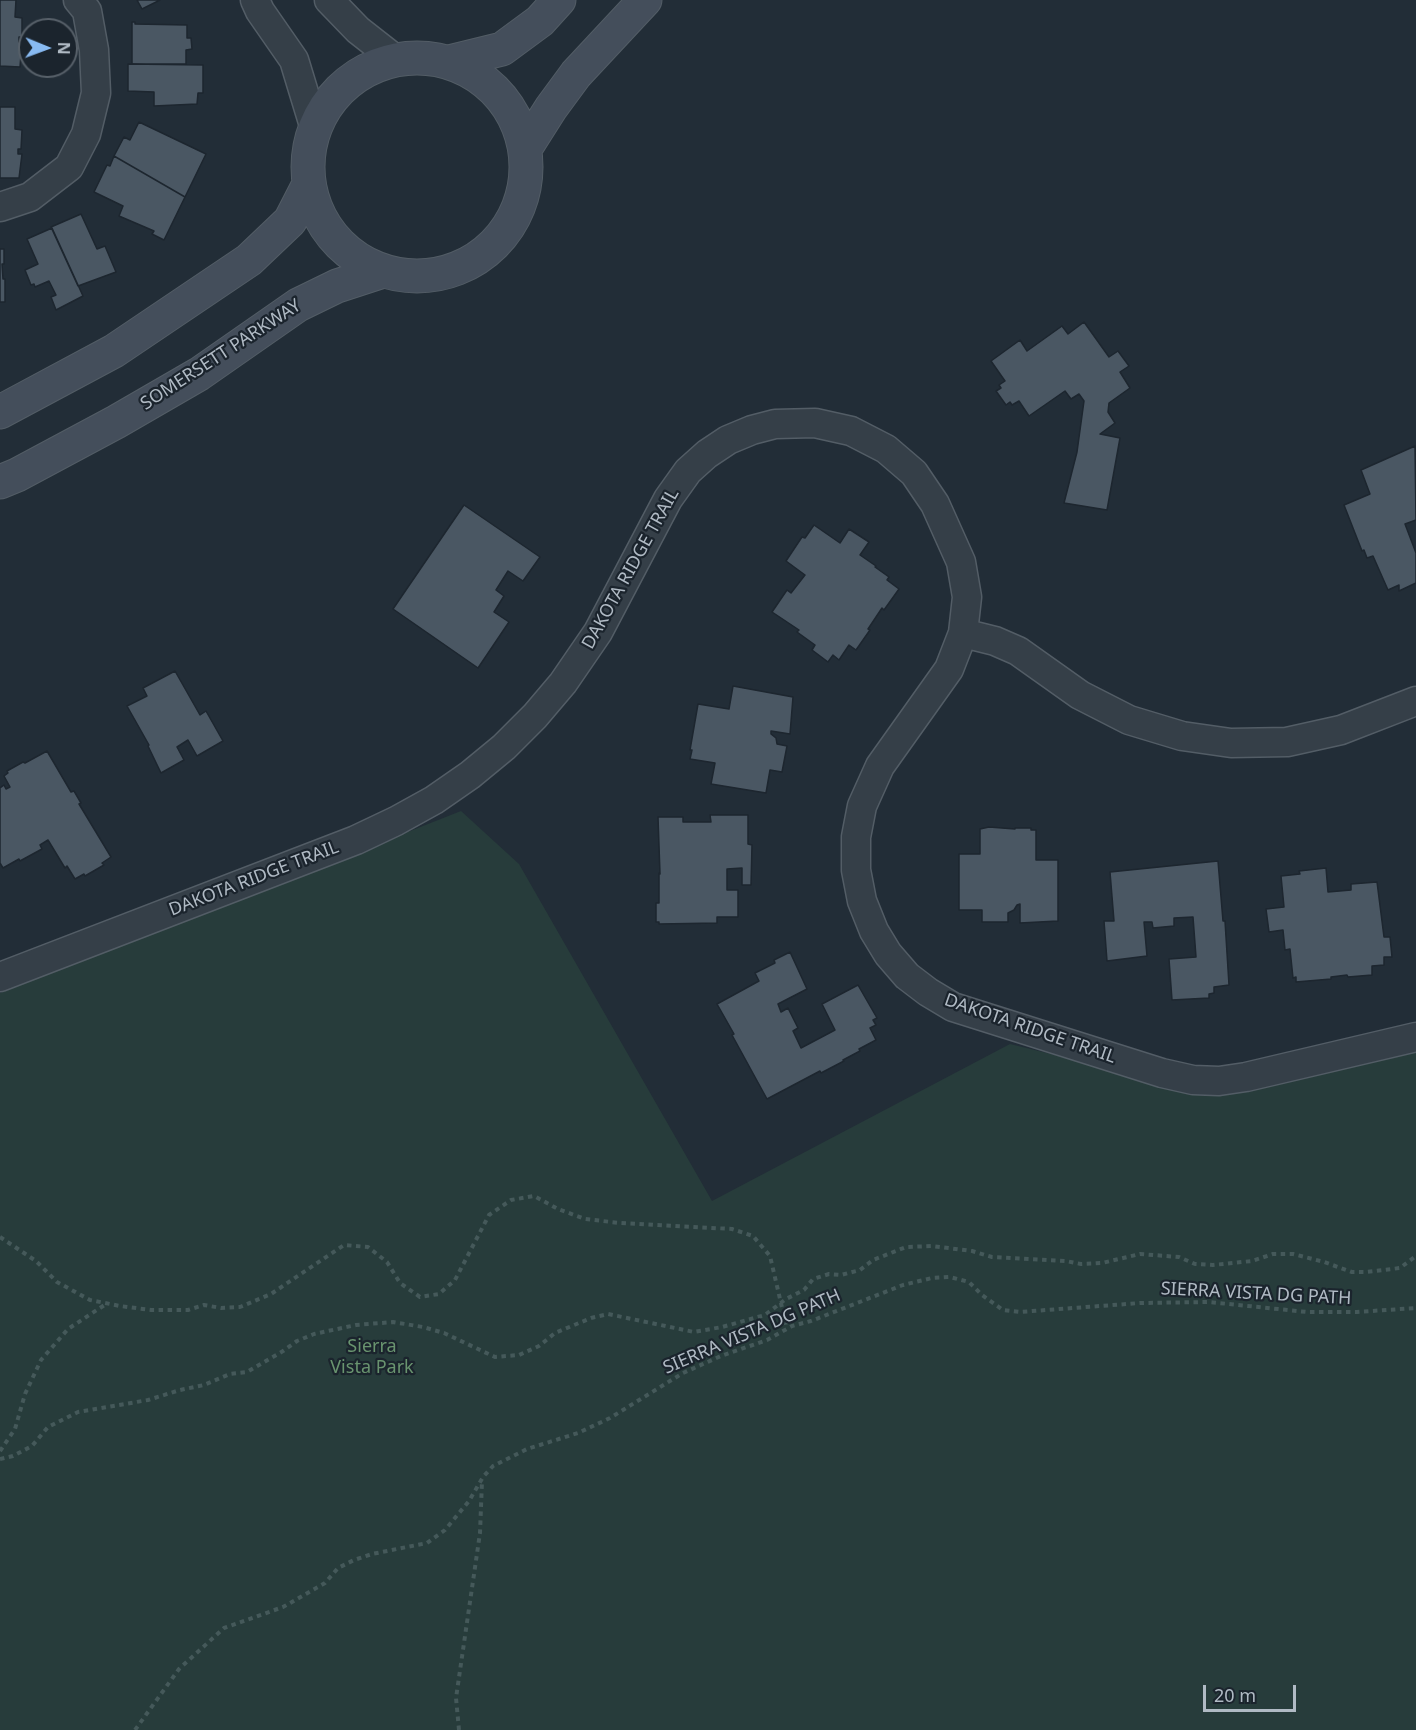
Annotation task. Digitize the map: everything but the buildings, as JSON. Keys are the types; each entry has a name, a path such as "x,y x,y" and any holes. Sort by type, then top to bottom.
{"main road":[{"path":"449,62 502,49 540,21 560,0"},
{"path":"525,149 576,74 645,0"},
{"path":"422,57 449,62 476,75 499,94 516,120 525,149 524,186 512,222 488,250 456,270 420,277 383,272 356,258 333,238 317,213 309,184 308,156 315,129 327,104 345,84 368,69 394,59 422,57"},
{"path":"0,412 114,351 249,260 290,221 309,184"},
{"name":"SOMERSETT PARKWAY","path":"0,482 106,427 199,374 297,304 337,286 383,272"}],"street":[{"path":"0,207 30,197 69,167 86,134 96,93 94,50 87,11 78,0"},
{"path":"255,0 294,60 315,129"},
{"path":"329,0 358,30 394,59"},
{"name":"DAKOTA RIDGE TRAIL","path":"0,977 356,840 434,800 504,747 563,683 598,632 668,499 688,471 728,440 752,430 775,424 815,423 851,431 886,449 914,473 935,504 961,562 967,597 963,633 949,669 880,766 862,806 856,837 856,870 862,901 874,931 888,954 907,976 927,992 953,1007 1162,1073 1193,1080 1219,1081 1246,1077 1416,1037"},
{"path":"963,633 995,641 1018,651 1080,694 1129,720 1182,736 1231,743 1287,742 1341,730 1416,701"}],"path":[{"path":"0,1237 36,1261 57,1282 90,1300 107,1304 152,1310 188,1310 204,1305 221,1308 240,1307 271,1294 344,1245 368,1247 387,1262 400,1282 420,1297 439,1294 455,1280 489,1215 511,1200 534,1196 558,1209 585,1219 620,1223 732,1228 753,1236 770,1256 787,1329"},
{"path":"0,1459 13,1456 33,1446 48,1427 78,1412 148,1400 204,1385 230,1374 247,1372 297,1341 314,1334 356,1325 393,1322 423,1327 495,1357 519,1355 539,1346 555,1333 591,1318 608,1314 694,1332 722,1328 765,1315 804,1290 813,1279 829,1274 841,1275 860,1270 873,1260 906,1247 932,1246 972,1251 992,1257 1066,1261 1081,1264 1102,1263 1140,1254 1179,1257 1195,1264 1214,1265 1252,1260 1273,1254 1293,1254 1352,1272 1401,1268 1416,1256"},
{"name":"SIERRA VISTA DG PATH","path":"135,1730 179,1669 224,1628 283,1607 326,1583 338,1568 354,1560 427,1543 451,1523 493,1466 527,1449 578,1432 610,1418 683,1373 721,1356 903,1285 932,1278 950,1277 969,1282 1003,1310 1020,1312 1152,1303 1209,1302 1307,1312 1416,1308"},
{"path":"0,1451 15,1429 25,1394 41,1360 68,1329 107,1304"},
{"path":"459,1730 456,1698 480,1533 483,1477"}],"green space":[{"name":"Sierra Vista Park","path":"461,811 519,864 712,1201 1010,1044 1211,1093 1416,1045 1416,1730 0,1730 0,993"}]}
